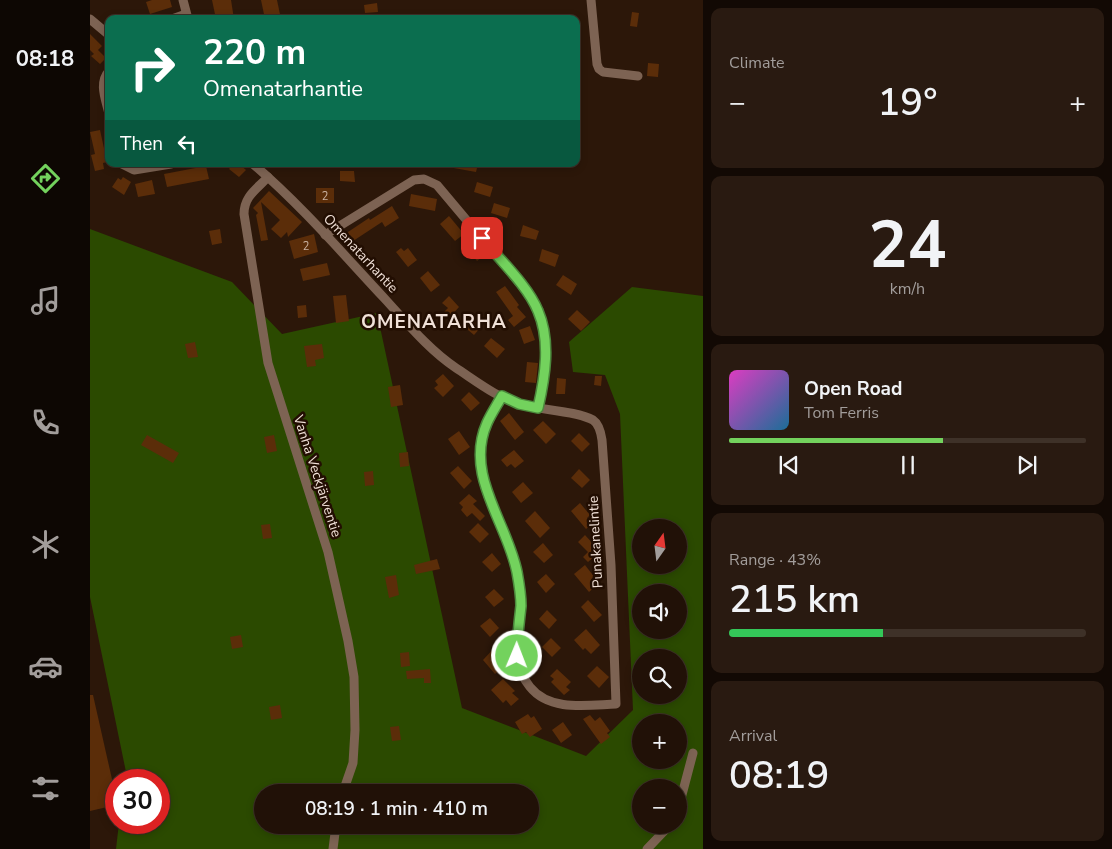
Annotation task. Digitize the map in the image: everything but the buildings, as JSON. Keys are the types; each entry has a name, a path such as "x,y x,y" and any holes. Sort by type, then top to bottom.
{"street":[{"path":"183,0 187,15"},
{"path":"591,0 596,64 599,69 603,72 638,76"},
{"path":"90,19 105,32"},
{"path":"105,76 102,84 105,97"},
{"path":"128,167 134,170 152,167"},
{"name":"Omenatarhantie","path":"256,167 325,235 423,340 454,367 519,404 556,412"},
{"name":"Vanha Veckjärventie","path":"268,177 250,194 244,206 244,214 268,364 328,552 354,676 355,730 353,763 346,784"},
{"path":"325,235 414,180 424,180 437,185 528,292 538,311 546,337 547,353 538,408"},
{"name":"Punakanelintie","path":"502,396 487,424 480,458 485,488 512,552 517,574 521,604 517,634 517,656 524,678 530,688 547,700 570,706 616,704 611,565 600,430 594,420 579,415 556,412"},
{"path":"686,779 692,753"},
{"path":"333,849 335,834"},
{"path":"647,849 661,834"}],"green space":[{"path":"90,229 232,282 282,334 377,313 462,708 586,756 633,710 633,704 687,704 687,649 632,649 632,687 620,414 605,375 573,372 569,342 632,287 703,296 703,849 116,849 118,834 170,834 170,769 125,769 90,597"}],"district":[{"name":"OMENATARHA","path":"434,321"}],"route":[{"path":"482,238 528,292 538,311 546,337 547,353 538,408 519,404 502,396 487,424 480,458 480,468 485,488 512,552 517,574 521,604 517,634 517,656"}]}
